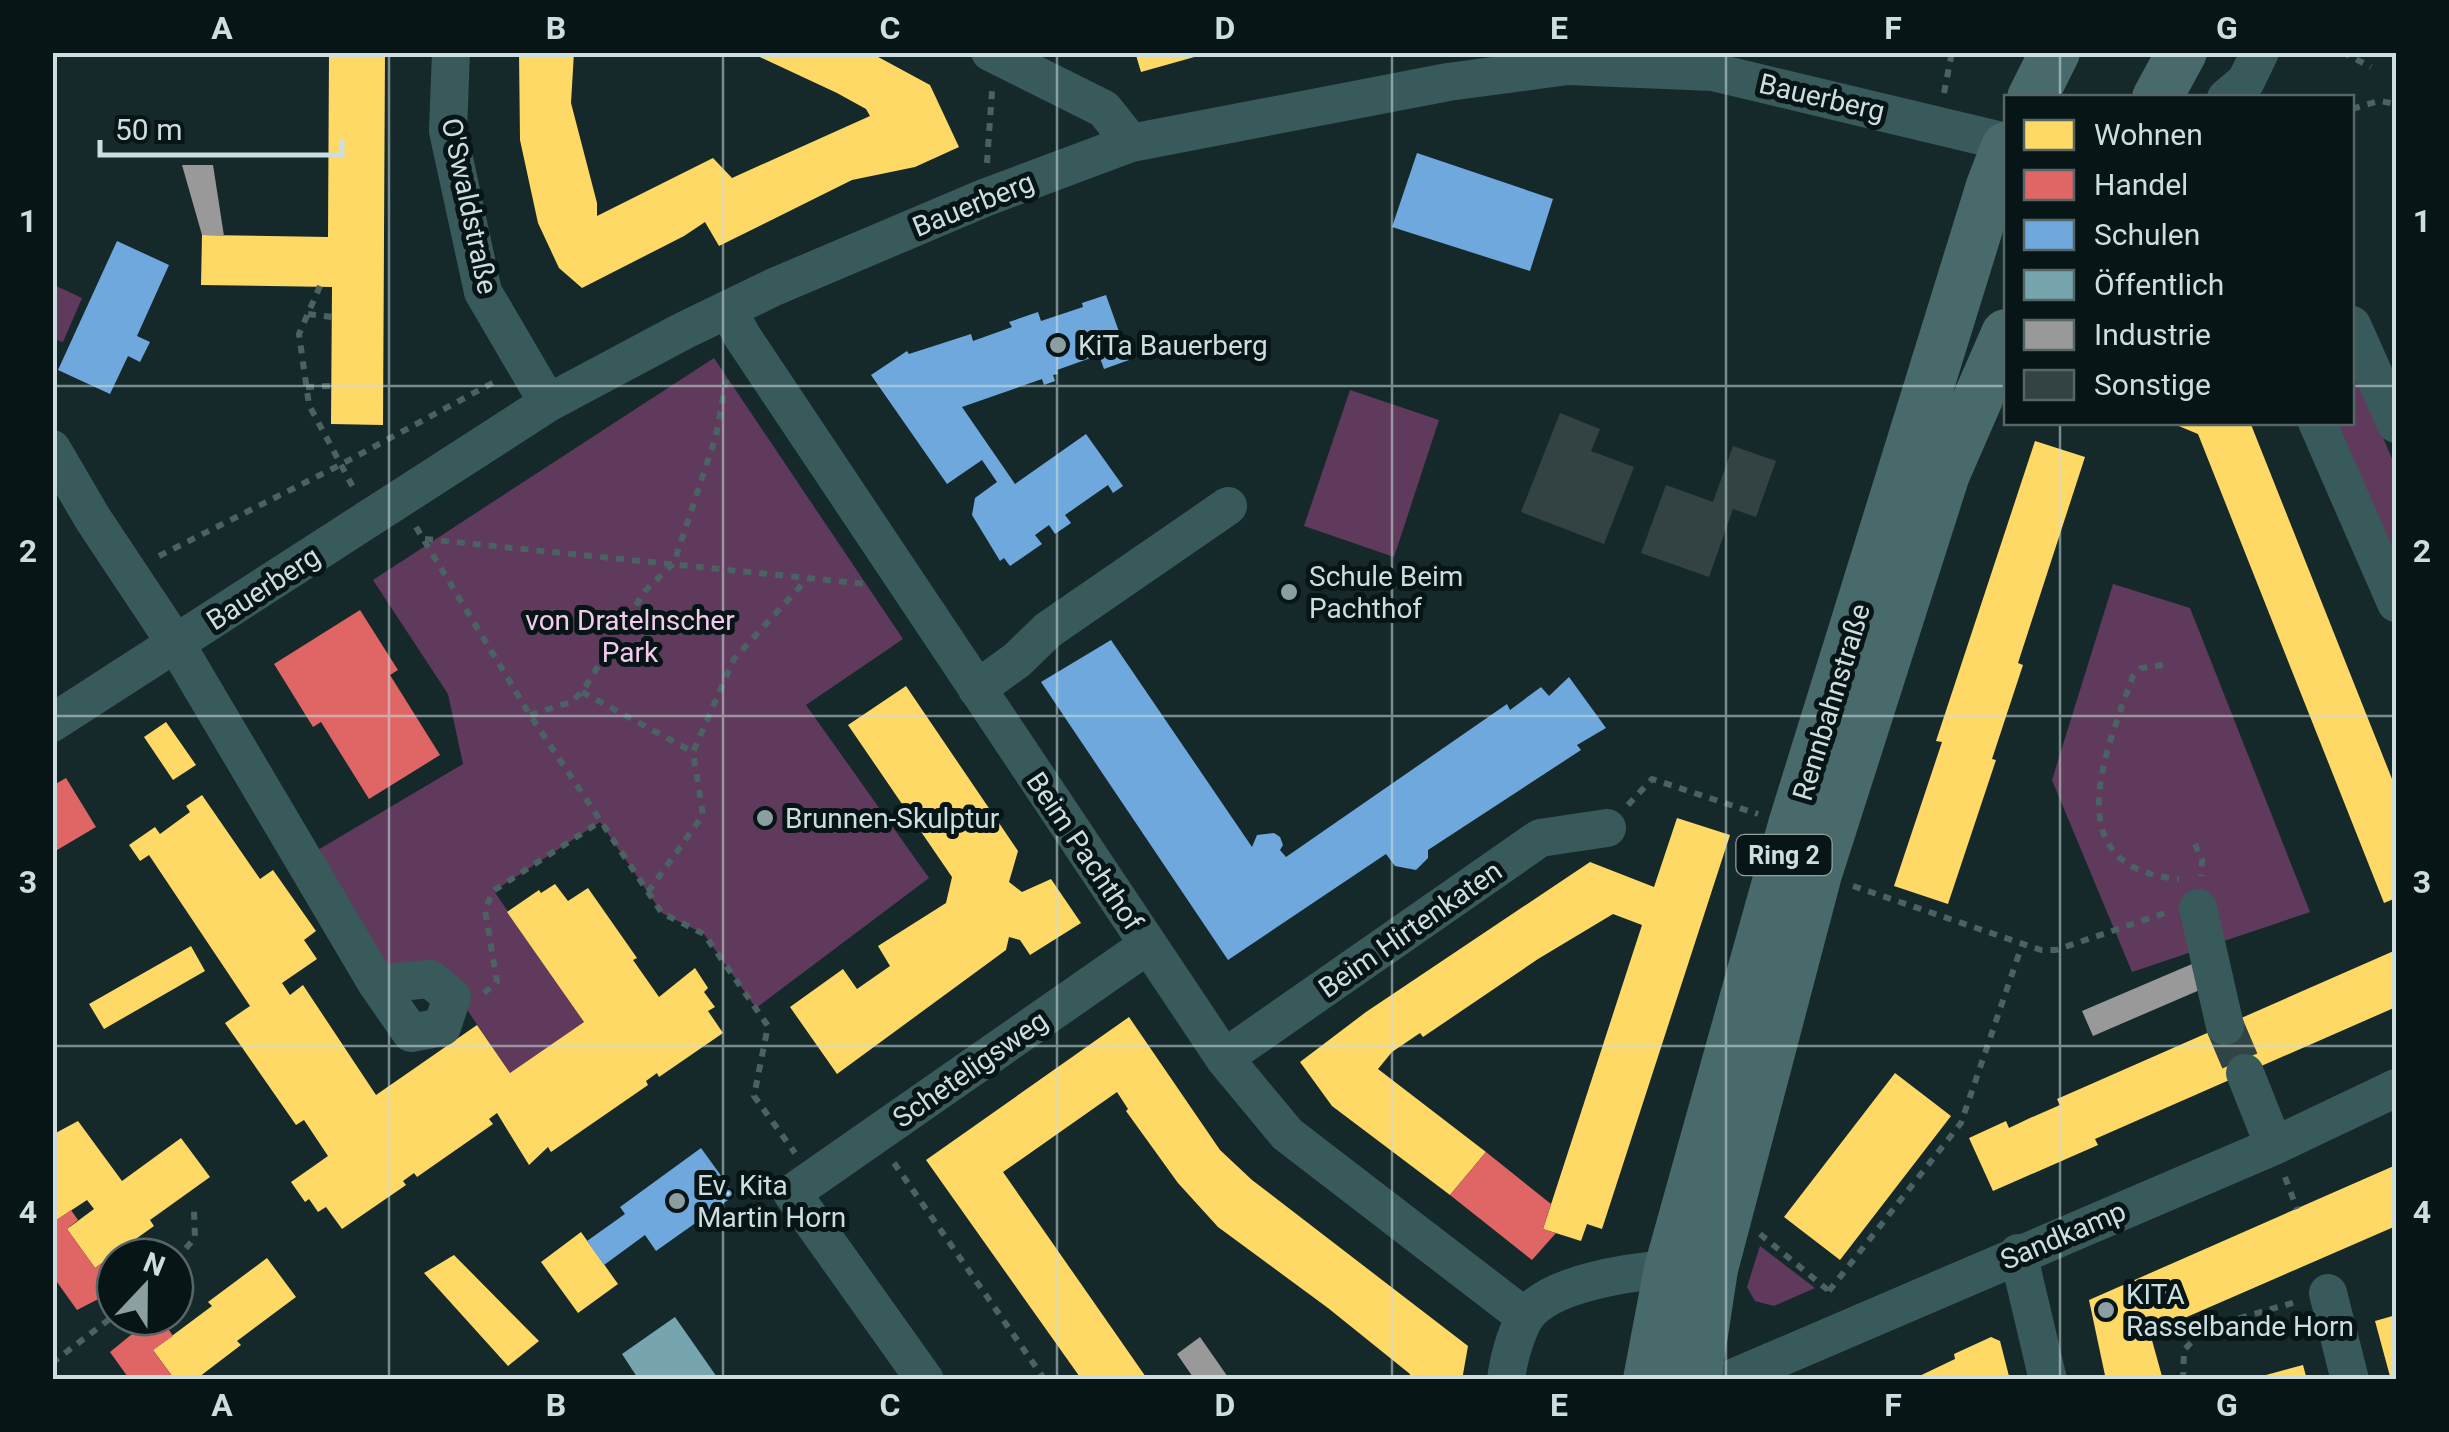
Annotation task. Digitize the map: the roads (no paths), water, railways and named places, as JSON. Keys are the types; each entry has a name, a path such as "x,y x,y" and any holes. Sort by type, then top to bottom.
{"main road":[{"path":"2034,95 2055,52"},
{"name":"Rennbahnstraße","path":"1648,1380 1669,1268 1792,825 2004,150"},
{"name":"Rennbahnstraße","path":"1696,1380 1713,1269 1817,874 1945,474 2004,339"}],"street":[{"name":"O'Swaldstraße","path":"451,52 448,131 483,292 548,404"},
{"path":"993,54 1104,109 1131,143"},
{"name":"Bauerberg","path":"52,723 548,404 735,323 984,198 1131,143 1569,59 1714,72 2004,144"},
{"name":"Beim Pachthof","path":"735,323 1224,1058 1286,1134 1525,1316"},
{"path":"2354,330 2396,424"},
{"path":"2318,425 2396,603"},
{"path":"52,448 176,644 411,1033 442,1027"},
{"path":"978,689 1048,630 1228,506"},
{"name":"Beim Hirtenkaten","path":"1224,1058 1540,838 1607,828"},
{"path":"2199,894 2225,1026"},
{"name":"Scheteligsweg","path":"925,1380 792,1193 1148,945"},
{"path":"2245,1074 2274,1146"},
{"name":"Sandkamp","path":"1728,1380 1783,1368 1826,1336 2274,1146 2396,1088"},
{"path":"2018,1254 2048,1380"},
{"path":"1506,1380 1525,1316 1565,1288 1631,1272 1669,1268"},
{"path":"2328,1293 2350,1380"}],"tunnel":[{"path":"2225,1026 2245,1073"}],"place":[{"name":"KiTa Bauerberg","path":"1058,345"},
{"name":"Schule Beim Pachthof","path":"1289,592"},
{"name":"Brunnen-Skulptur","path":"765,818"},
{"name":"Ev. Kita Martin Horn","path":"677,1201"},
{"name":"KITA Rasselbande Horn","path":"2106,1310"}],"park label":[{"name":"von Dratelnscher Park","path":"630,636"}]}
